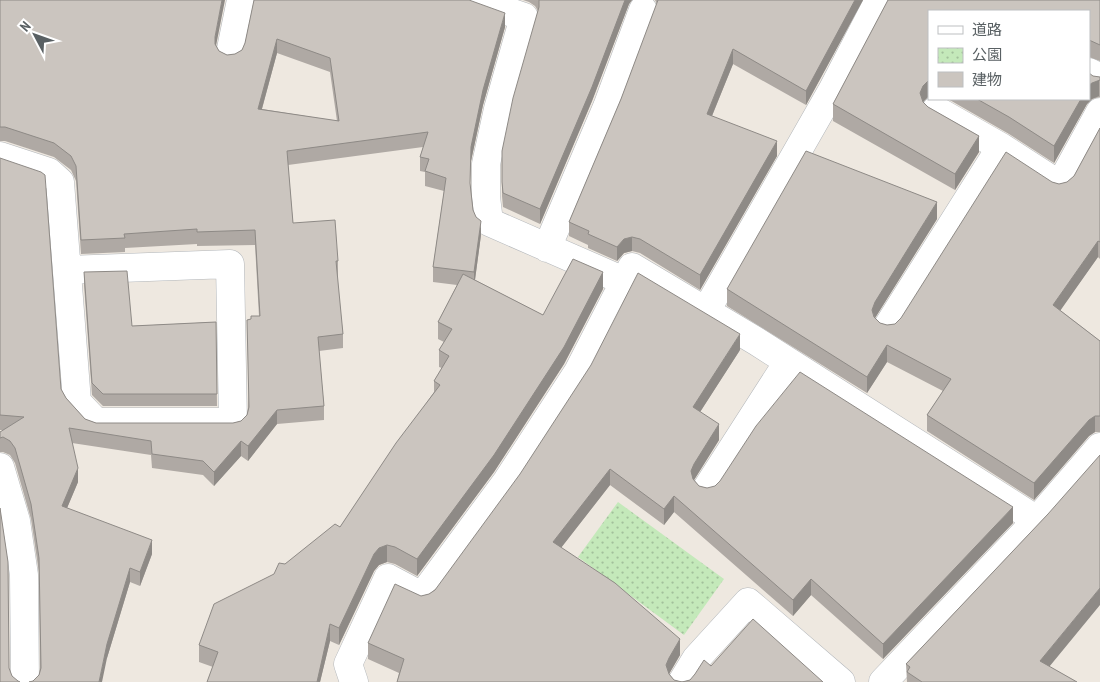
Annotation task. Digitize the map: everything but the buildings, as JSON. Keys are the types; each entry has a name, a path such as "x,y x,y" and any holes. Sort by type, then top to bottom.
{"street":[{"path":"230,54 241,0"},
{"path":"475,0 528,8 498,109 486,164 486,197 489,222 624,281"},
{"path":"706,311 833,89 879,0"},
{"path":"547,248 607,107 643,10"},
{"path":"936,110 1001,147 1060,185 1100,112"},
{"path":"888,326 1001,147"},
{"path":"0,156 49,172 60,182 76,402 96,422 233,422 230,264 67,270"},
{"path":"354,682 348,664 388,578 422,596 507,481 573,380 632,266 788,362 1037,520"},
{"path":"707,488 788,362"},
{"path":"883,682 1037,520 1100,447"},
{"path":"0,467 16,521 24,575 25,682"},
{"path":"682,682 696,659 748,602 841,682"}],"green space":[{"path":"618,502 724,579 684,635 578,557"}]}
